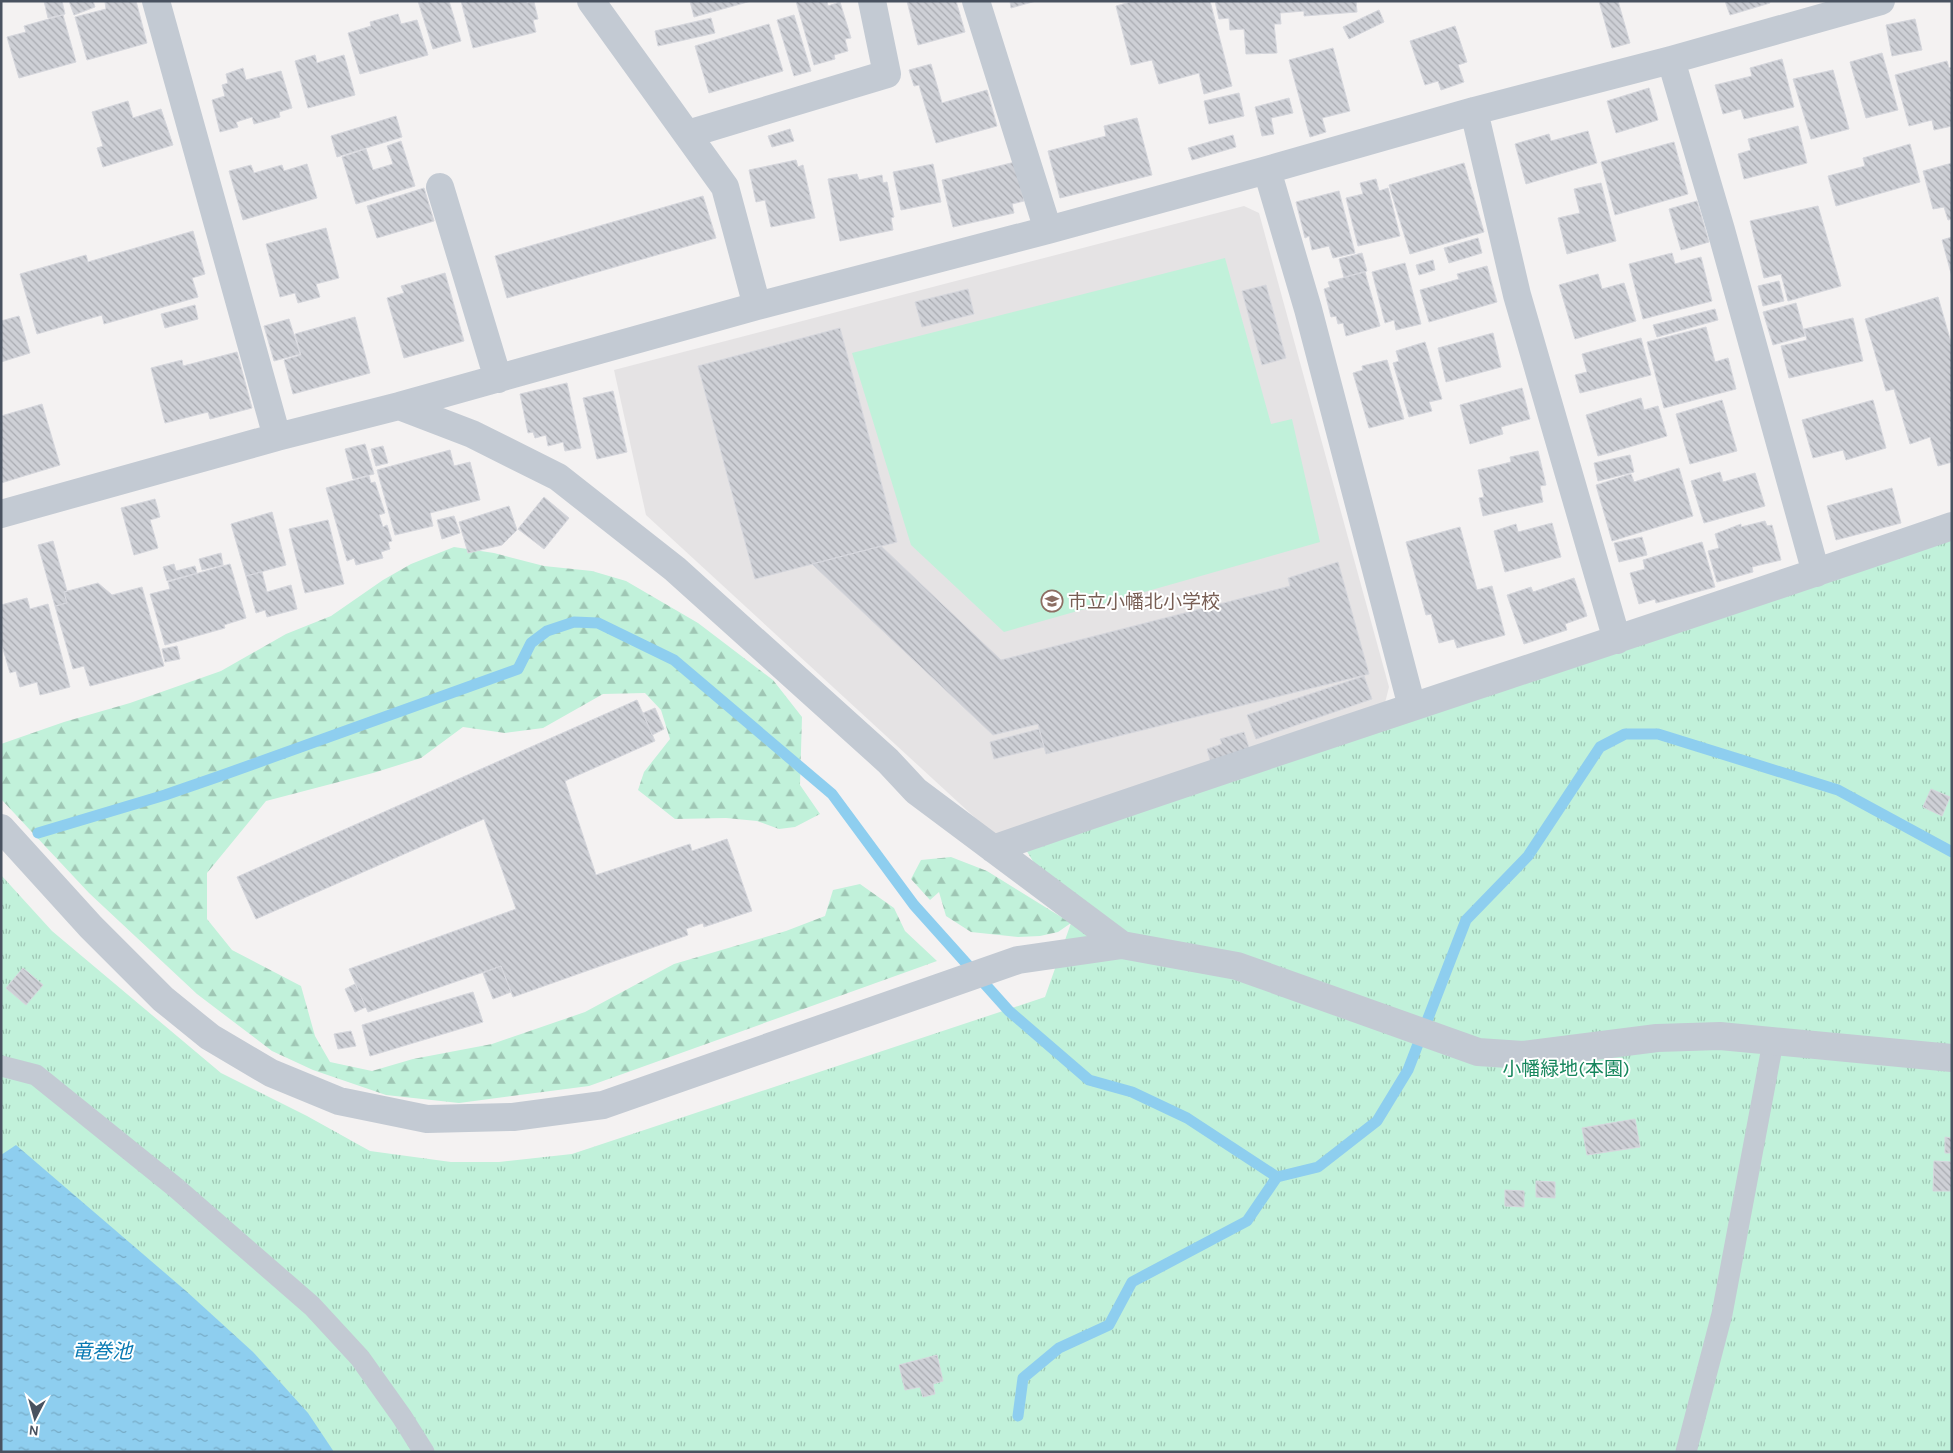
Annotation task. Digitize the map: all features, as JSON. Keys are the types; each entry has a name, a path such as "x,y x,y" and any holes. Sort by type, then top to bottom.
{"street":[{"path":"156,1 277,437"},
{"path":"591,1 725,187 757,306"},
{"path":"688,134 887,74 872,1"},
{"path":"976,1 1048,230"},
{"path":"1,514 277,437 400,406 757,306 1048,230 1474,111 1671,60 1811,10 1881,1"},
{"path":"1671,60 1721,230 1816,573"},
{"path":"1474,111 1517,295 1616,640"},
{"path":"1267,170 1308,310 1412,708"},
{"path":"440,187 498,379"},
{"path":"400,406 472,434 558,477 675,569 881,754 916,791 1122,945"},
{"path":"993,849 1157,792 1952,526"},
{"path":"1,828 92,927 163,999 210,1037 271,1073 339,1101 427,1120 513,1117 603,1105 1018,960 1122,945 1237,966 1478,1052 1523,1055 1657,1038 1720,1036 1952,1058"}],"lane":[{"path":"1686,1452 1722,1314 1773,1042"},
{"path":"1,1066 36,1075 175,1187 312,1306 360,1358 402,1417 424,1452"}],"shaded area":[{"name":"市立小幡北小学校","path":"1244,206 1259,213 1389,687 1383,711 996,837 646,515 614,370"}],"green space":[{"path":"1225,258 1271,424 1292,419 1320,542 1004,632 911,545 852,353"},
{"name":"小幡緑地(本園)","path":"1952,532 1952,1452 1,1452 1,875 52,931 221,1073 307,1116 370,1151 451,1162 499,1162 572,1154 1045,997 1071,923 1023,845"},
{"path":"454,547 494,553 544,566 592,571 626,581 698,623 773,680 802,717 800,785 820,814 795,827 779,829 757,821 726,818 675,819 638,790 644,772 670,739 661,710 645,693 603,694 543,728 505,733 463,727 421,758 373,773 266,801 207,873 207,919 232,950 301,986 315,1036 330,1062 372,1071 413,1059 492,1044 585,1012 674,964 786,931 825,916 833,890 860,884 894,908 905,931 937,961 589,1086 459,1103 386,1095 313,1070 272,1051 197,994 89,893 1,799 1,744 64,722 130,703 221,671 286,634 331,616 383,580 411,564"},
{"path":"951,857 987,871 1071,923 1058,932 1040,936 1018,937 971,932 946,916 939,892 930,900 911,879 921,860"}],"water":[{"name":"竜巻池","path":"16,1145 186,1291 253,1352 308,1413 334,1452 1,1452 1,1155"}],"building":[{"path":"44,1 62,1 65,14 48,18"},
{"path":"69,1 93,1 95,7 74,15"},
{"path":"136,1 147,43 87,60 75,17 106,9 105,2"},
{"path":"418,1 449,1 461,41 433,49"},
{"path":"461,1 534,2 538,19 533,20 536,32 473,48"},
{"path":"690,1 751,1 694,17"},
{"path":"796,1 827,1 828,6 840,2 851,38 845,39 848,51 834,55 835,59 814,65"},
{"path":"907,1 956,1 965,32 918,45"},
{"path":"1010,1 1036,1 1011,8"},
{"path":"1134,1 1210,1 1232,86 1204,94 1199,73 1159,84 1152,60 1131,65 1116,6"},
{"path":"1215,1 1356,1 1357,12 1304,16 1304,11 1280,13 1281,24 1274,24 1277,53 1246,54 1244,29 1230,30 1229,18 1219,19"},
{"path":"1599,1 1618,1 1630,43 1612,48"},
{"path":"1725,1 1769,1 1770,3 1730,15"},
{"path":"1379,10 1384,22 1349,39 1343,27"},
{"path":"398,14 401,24 417,20 428,55 360,74 348,33 371,26 370,22"},
{"path":"63,15 76,62 19,78 7,37 26,32 24,26"},
{"path":"794,15 811,71 794,76 777,20"},
{"path":"711,18 715,33 658,46 655,31"},
{"path":"1915,19 1922,50 1892,56 1886,25"},
{"path":"769,24 783,71 709,93 695,46"},
{"path":"1455,26 1467,62 1458,65 1464,82 1441,90 1438,81 1425,85 1410,41"},
{"path":"1333,48 1350,111 1322,118 1326,132 1310,137 1289,60"},
{"path":"1882,53 1898,110 1866,118 1850,62"},
{"path":"315,55 317,63 344,55 355,95 308,108 295,61"},
{"path":"1782,59 1794,107 1744,119 1741,109 1723,114 1715,85 1752,76 1750,68"},
{"path":"1947,61 1949,68 1952,67 1952,126 1934,130 1932,120 1909,126 1895,75"},
{"path":"931,64 942,103 987,90 997,126 936,143 919,85 914,86 909,70"},
{"path":"243,68 246,80 281,71 292,108 279,112 280,117 254,124 252,117 236,122 238,127 220,132 212,100 225,96 222,85 228,83 226,74"},
{"path":"1833,70 1849,129 1811,139 1793,79"},
{"path":"1649,88 1658,120 1616,133 1607,101"},
{"path":"1239,93 1244,116 1209,124 1204,101"},
{"path":"1289,98 1293,113 1271,118 1274,134 1262,136 1255,107"},
{"path":"128,101 133,118 161,109 173,145 103,167 97,148 103,146 92,112"},
{"path":"396,116 402,137 337,157 331,136"},
{"path":"1137,118 1152,175 1060,198 1048,151 1106,136 1104,126"},
{"path":"1798,126 1807,163 1744,179 1738,154 1751,150 1748,139"},
{"path":"790,129 794,141 772,147 768,136"},
{"path":"1588,131 1597,163 1526,184 1515,144 1549,134 1551,141"},
{"path":"1233,135 1236,147 1192,160 1188,148"},
{"path":"401,141 415,186 356,204 342,157 366,149 373,170 393,164 387,146"},
{"path":"1674,142 1688,194 1615,215 1601,162"},
{"path":"1910,144 1920,182 1836,206 1828,176 1865,166 1863,158"},
{"path":"796,160 798,167 803,165 815,218 771,227 765,200 756,202 749,170"},
{"path":"1015,162 1024,201 1012,204 1014,213 953,227 942,180"},
{"path":"1464,163 1484,232 1410,254 1389,185"},
{"path":"1952,163 1952,219 1948,220 1944,207 1933,209 1923,171"},
{"path":"307,164 317,198 243,220 229,171 251,165 254,173 282,165 284,171"},
{"path":"933,164 941,202 901,210 893,172"},
{"path":"857,174 859,180 882,175 883,183 887,182 894,217 891,218 893,230 840,241 828,179"},
{"path":"1376,179 1379,191 1388,188 1400,236 1358,246 1346,198 1363,194 1360,183"},
{"path":"1601,183 1616,241 1567,254 1558,218 1580,213 1574,189"},
{"path":"424,188 434,221 377,238 367,206"},
{"path":"1339,191 1355,253 1333,258 1329,246 1312,250 1309,236 1305,238 1296,202"},
{"path":"703,196 716,238 507,298 495,256"},
{"path":"1697,201 1709,242 1681,250 1669,209"},
{"path":"1818,206 1841,286 1788,301 1781,274 1764,278 1750,221"},
{"path":"326,228 339,278 316,284 320,297 298,303 295,293 280,297 266,244"},
{"path":"193,231 205,274 192,278 198,297 104,324 102,315 37,334 20,274 86,255 88,262"},
{"path":"1952,237 1952,277 1942,240"},
{"path":"1478,238 1482,253 1449,263 1444,248"},
{"path":"1362,253 1367,271 1344,277 1339,259"},
{"path":"1672,253 1675,264 1701,257 1712,301 1643,319 1629,264"},
{"path":"1433,260 1435,270 1419,275 1416,265"},
{"path":"1405,263 1421,324 1396,330 1394,320 1385,323 1372,272"},
{"path":"1487,266 1497,302 1429,322 1420,290 1459,279 1457,274"},
{"path":"1365,272 1380,326 1346,336 1343,323 1338,324 1336,316 1331,317 1324,289 1330,287 1328,282"},
{"path":"445,273 464,341 404,358 387,298 404,293 401,286"},
{"path":"1598,274 1602,289 1624,283 1636,321 1575,339 1559,285"},
{"path":"1779,281 1784,301 1763,306 1758,286"},
{"path":"1266,285 1286,358 1262,365 1242,291"},
{"path":"968,289 974,314 922,327 915,302"},
{"path":"1938,297 1952,346 1952,462 1938,466 1930,437 1910,444 1894,389 1886,391 1865,319"},
{"path":"1796,303 1805,336 1773,345 1763,312"},
{"path":"195,305 198,319 165,328 161,314"},
{"path":"1715,309 1718,320 1657,337 1653,325"},
{"path":"19,316 30,353 1,362 1,321"},
{"path":"355,317 370,373 293,394 284,360 301,355 295,334"},
{"path":"1853,318 1863,361 1789,378 1781,346 1807,340 1804,329"},
{"path":"289,319 300,354 274,361 264,326"},
{"path":"1706,327 1715,362 1728,358 1736,389 1664,408 1647,342"},
{"path":"840,328 897,542 755,579 698,366"},
{"path":"1493,333 1501,367 1446,382 1438,348"},
{"path":"1641,338 1651,375 1580,393 1575,375 1587,372 1582,354"},
{"path":"1425,342 1442,399 1429,402 1432,411 1409,417 1393,363 1399,361 1396,351"},
{"path":"237,352 252,408 210,419 208,412 165,423 151,368 182,360 183,366"},
{"path":"1387,360 1404,419 1369,428 1353,373 1363,370 1362,366"},
{"path":"567,383 581,448 565,451 563,442 548,446 546,435 535,438 533,432 528,433 520,394"},
{"path":"1522,388 1530,419 1501,427 1503,434 1470,444 1460,405"},
{"path":"613,391 627,452 597,459 583,398"},
{"path":"1641,398 1644,410 1658,406 1667,436 1598,456 1586,415"},
{"path":"1722,400 1737,451 1690,464 1676,414"},
{"path":"1873,400 1886,448 1846,460 1843,450 1813,458 1802,420"},
{"path":"42,404 60,465 1,483 1,416"},
{"path":"365,444 374,474 353,479 345,449"},
{"path":"383,446 388,463 376,466 371,449"},
{"path":"450,450 454,466 470,462 480,500 430,513 433,526 395,535 377,470"},
{"path":"1538,451 1546,485 1540,486 1543,502 1483,516 1479,498 1484,497 1478,470 1511,462 1510,457"},
{"path":"1630,455 1634,472 1598,481 1594,463"},
{"path":"1679,468 1693,516 1612,541 1596,485 1631,474 1634,482"},
{"path":"1720,472 1723,482 1755,473 1765,506 1704,523 1691,481"},
{"path":"369,476 371,483 375,482 385,513 379,515 383,527 387,525 392,541 388,542 390,549 381,552 383,558 356,565 354,558 347,561 326,488"},
{"path":"1892,488 1901,523 1836,540 1827,506"},
{"path":"544,497 569,518 544,549 518,529"},
{"path":"155,499 160,517 150,520 158,548 134,555 121,508"},
{"path":"509,506 517,530 502,545 468,553 459,522"},
{"path":"272,512 286,565 246,576 231,524"},
{"path":"454,516 460,533 442,539 437,520"},
{"path":"328,520 344,584 305,593 289,529"},
{"path":"1765,521 1767,526 1772,525 1781,560 1752,567 1753,572 1717,582 1708,551 1719,548 1715,534 1741,524 1741,527"},
{"path":"1552,523 1561,557 1505,572 1494,531 1516,524 1518,532"},
{"path":"1460,527 1477,590 1492,586 1505,635 1457,648 1454,639 1439,643 1431,614 1426,615 1406,542"},
{"path":"1642,537 1647,555 1619,562 1614,543"},
{"path":"53,541 67,591 64,592 67,603 55,606 38,545"},
{"path":"1702,542 1715,587 1656,603 1655,599 1639,604 1630,573 1645,569 1643,560"},
{"path":"881,546 1001,660 1290,586 1288,578 1338,562 1369,674 1046,754 1038,724 993,735 812,564"},
{"path":"221,553 223,565 202,570 199,559"},
{"path":"174,564 176,571 195,566 197,573 167,581 163,567"},
{"path":"230,564 246,618 224,625 225,628 165,645 150,594 170,589 168,582"},
{"path":"262,572 267,592 291,585 297,609 267,617 265,610 256,613 246,576"},
{"path":"1574,578 1587,616 1565,624 1567,630 1524,644 1507,595 1531,587 1533,592"},
{"path":"98,583 112,595 142,587 164,666 90,686 84,666 73,669 55,606 67,603 64,592"},
{"path":"27,598 30,609 48,604 70,687 40,695 37,682 20,687 16,671 10,673 1,642 1,605"},
{"path":"177,646 180,659 165,662 162,649"},
{"path":"1364,676 1372,699 1256,739 1247,715"},
{"path":"637,700 655,741 565,781 596,875 690,844 692,851 727,839 752,911 704,927 703,923 686,929 688,935 513,997 501,966 368,1012 349,969 516,909 484,819 256,919 237,877"},
{"path":"655,708 664,729 652,735 643,713"},
{"path":"1039,729 1044,747 994,759 990,742"},
{"path":"1244,732 1250,751 1211,763 1207,749 1222,744 1220,739"},
{"path":"1931,789 1950,797 1942,816 1923,807"},
{"path":"501,966 511,992 493,999 483,973"},
{"path":"23,968 43,985 26,1005 6,988"},
{"path":"355,984 366,1007 355,1012 345,989"},
{"path":"473,992 483,1022 370,1056 362,1025"},
{"path":"351,1031 356,1046 338,1049 334,1034"},
{"path":"1635,1119 1640,1147 1587,1155 1582,1128"},
{"path":"1945,1137 1952,1138 1952,1153 1945,1153"},
{"path":"1934,1161 1952,1162 1952,1191 1933,1191"},
{"path":"1536,1181 1555,1182 1555,1198 1536,1197"},
{"path":"1505,1190 1524,1191 1524,1207 1505,1206"},
{"path":"937,1355 943,1381 933,1384 935,1394 923,1397 920,1387 905,1390 899,1365"}],"waterway":[{"path":"38,833 165,795 518,669 531,643 547,631 574,622 598,623 674,660 832,794 914,905 1009,1011 1089,1080 1132,1092 1187,1118 1277,1177"},
{"path":"1018,1416 1023,1378 1059,1348 1109,1325 1132,1282 1247,1221 1277,1177 1318,1167 1377,1121 1408,1070 1466,920 1528,856 1600,747 1625,734 1658,734 1838,790 1952,852"}],"place":[{"name":"市立小幡北小学校","path":"1052,601"}]}
